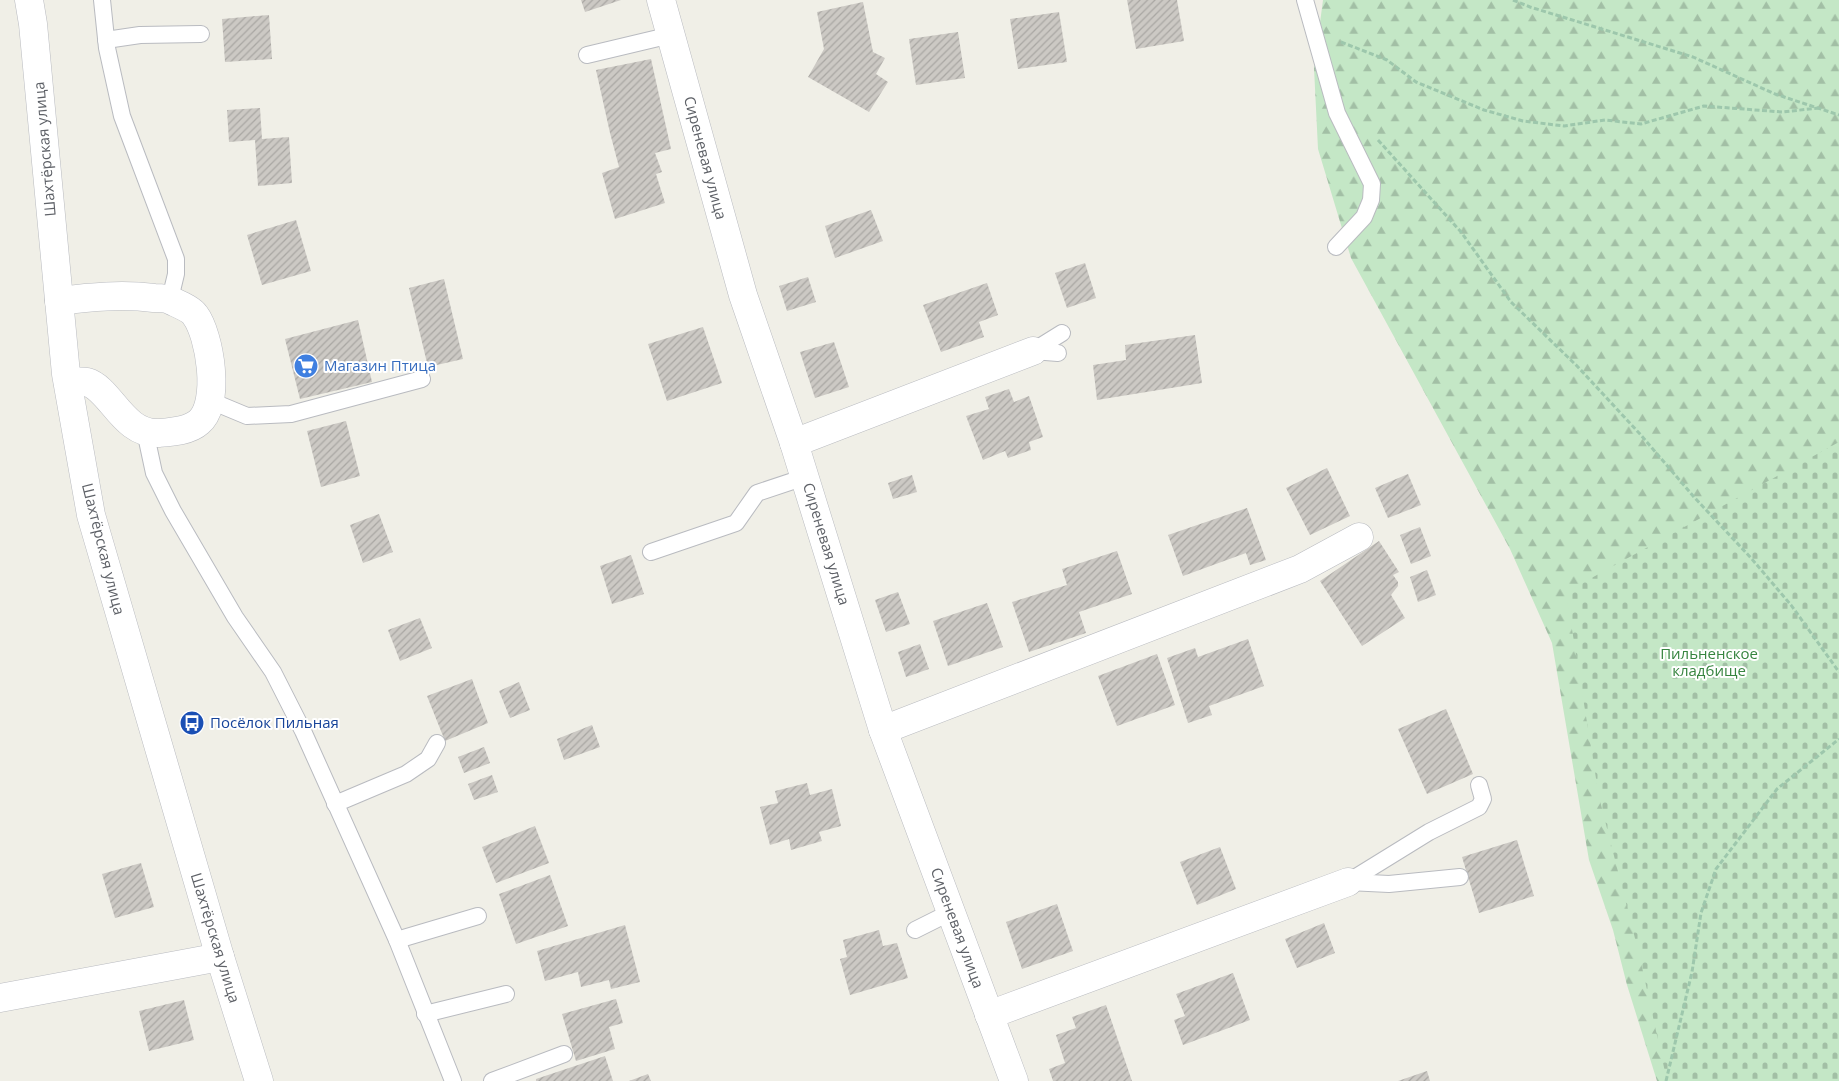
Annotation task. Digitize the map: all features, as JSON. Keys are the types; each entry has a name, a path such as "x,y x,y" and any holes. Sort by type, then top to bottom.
{"street":[{"name":"Шахтёрская улица","path":"29,0 34,34 68,382 91,515 220,956 259,1081"},
{"name":"Сиреневая улица","path":"661,0 743,295 805,477 883,730 1014,1081"},
{"path":"60,301 90,297 136,296 170,300 194,314 205,338 211,371 211,401 199,422 180,431 157,433 145,430 125,419 100,391 87,382 68,382"},
{"path":"794,443 1046,352"},
{"path":"883,730 1300,569 1358,537"},
{"path":"989,1015 1348,882"},
{"path":"0,998 220,956"}],"lane":[{"path":"102,0 106,40 122,116 176,259 176,274 170,300"},
{"path":"1305,0 1337,114 1372,184 1371,200 1364,217 1355,229 1336,247"},
{"path":"106,40 140,36 201,34"},
{"path":"587,55 671,35"},
{"path":"1046,352 1062,332"},
{"path":"211,401 247,416 284,414 381,391 422,379"},
{"path":"145,430 154,473 235,617 273,672 303,731 397,940 452,1081"},
{"path":"651,552 736,523 757,493 805,477"},
{"path":"335,804 406,774 428,759 437,743"},
{"path":"1348,882 1429,832 1479,807 1484,799 1479,785"},
{"path":"1348,882 1389,884 1460,877"},
{"path":"915,930 951,912"},
{"path":"397,940 478,916"},
{"path":"425,1014 506,994"},
{"path":"492,1081 564,1054"}],"path":[{"path":"1513,0 1530,7 1693,57 1775,94 1839,115"},
{"path":"1315,32 1387,60 1416,82 1484,110 1523,121 1564,126 1605,120 1641,124 1704,106 1782,112 1819,108"},
{"path":"1377,139 1461,232 1511,302 1577,366 1751,558 1791,605 1839,672"},
{"path":"1666,1081 1692,972 1701,913 1716,869 1777,789 1839,739"}],"green space":[{"path":"1323,0 1839,0 1839,1081 1657,1081 1627,985 1613,930 1589,860 1552,643 1510,549 1351,258 1318,149 1314,68"},
{"name":"Пильненское кладбище","path":"1839,442 1839,1081 1667,1081 1640,958 1599,797 1566,592"}],"building":[{"path":"581,0 621,0 585,12"},
{"path":"1127,0 1177,0 1184,41 1136,49"},
{"path":"863,2 873,52 885,58 876,74 888,82 869,112 808,77 824,49 817,12"},
{"path":"1059,12 1067,62 1018,69 1010,19"},
{"path":"269,15 272,59 225,62 222,19"},
{"path":"958,32 965,78 916,85 909,39"},
{"path":"651,59 671,149 655,153 662,172 656,174 665,203 615,219 602,173 619,167 596,70"},
{"path":"260,108 262,139 289,137 292,183 258,186 255,140 229,142 227,110"},
{"path":"871,210 883,241 835,258 825,226"},
{"path":"296,220 311,271 262,285 247,235"},
{"path":"1085,263 1096,298 1067,308 1055,273"},
{"path":"808,277 816,302 787,311 779,286"},
{"path":"444,279 463,359 428,367 409,288"},
{"path":"987,283 998,315 979,322 984,337 941,352 923,305"},
{"path":"358,320 372,382 300,399 285,339"},
{"path":"703,327 722,383 667,401 648,344"},
{"path":"1195,335 1202,383 1097,400 1093,365 1126,360 1125,345"},
{"path":"834,342 849,387 815,398 800,352"},
{"path":"1009,389 1014,402 1029,396 1043,437 1029,442 1031,450 1008,458 1005,451 983,460 966,416 989,409 985,397"},
{"path":"346,421 360,476 321,487 307,431"},
{"path":"1327,468 1350,516 1310,535 1286,488"},
{"path":"1408,474 1421,505 1388,518 1375,488"},
{"path":"912,475 917,492 893,499 888,483"},
{"path":"1247,508 1266,560 1250,565 1246,553 1183,576 1168,535"},
{"path":"379,514 393,552 363,563 350,525"},
{"path":"1420,527 1431,556 1411,564 1400,535"},
{"path":"1379,541 1399,572 1393,575 1398,582 1398,586 1391,595 1405,618 1362,646 1320,581"},
{"path":"1117,551 1132,594 1079,612 1086,633 1029,652 1012,602 1067,585 1062,569"},
{"path":"631,555 644,594 612,604 600,566"},
{"path":"1427,570 1436,595 1418,602 1410,577"},
{"path":"898,592 910,624 886,632 875,600"},
{"path":"987,603 1003,647 948,666 933,621"},
{"path":"420,618 432,648 400,661 388,630"},
{"path":"1248,639 1264,686 1209,706 1212,715 1188,723 1167,658 1195,648 1198,657"},
{"path":"920,644 929,669 906,677 898,652"},
{"path":"1157,654 1175,705 1117,726 1098,676"},
{"path":"472,679 488,723 445,741 427,696"},
{"path":"519,682 530,710 510,718 499,691"},
{"path":"1446,709 1473,774 1427,794 1398,729"},
{"path":"592,725 600,747 564,760 557,739"},
{"path":"484,747 490,763 464,773 458,757"},
{"path":"492,775 498,792 474,800 468,784"},
{"path":"807,783 810,795 832,789 841,826 819,832 822,841 791,850 789,839 770,845 760,807 778,803 775,791"},
{"path":"535,826 549,863 496,883 482,847"},
{"path":"1517,840 1534,896 1479,913 1462,857"},
{"path":"1220,847 1236,889 1197,905 1180,862"},
{"path":"141,863 154,907 115,918 102,874"},
{"path":"550,875 568,926 516,944 499,894"},
{"path":"1057,904 1073,951 1022,969 1006,922"},
{"path":"1324,923 1335,953 1297,968 1285,939"},
{"path":"625,925 640,982 611,989 609,980 581,987 578,972 545,981 537,951"},
{"path":"879,930 883,946 897,943 908,978 850,995 840,959 847,957 843,940"},
{"path":"1233,973 1250,1020 1183,1045 1174,1020 1185,1016 1176,994"},
{"path":"616,999 623,1023 609,1027 615,1049 576,1061 562,1014"},
{"path":"184,1000 194,1040 149,1051 139,1011"},
{"path":"1106,1005 1132,1081 1053,1081 1049,1069 1065,1063 1056,1035 1076,1028 1072,1017"},
{"path":"605,1056 613,1081 536,1081 536,1079"},
{"path":"1427,1071 1430,1081 1398,1081"},
{"path":"648,1074 651,1081 629,1081"}],"place":[{"name":"Магазин Птица","path":"306,366"},
{"name":"Посёлок Пильная","path":"192,723"}]}
